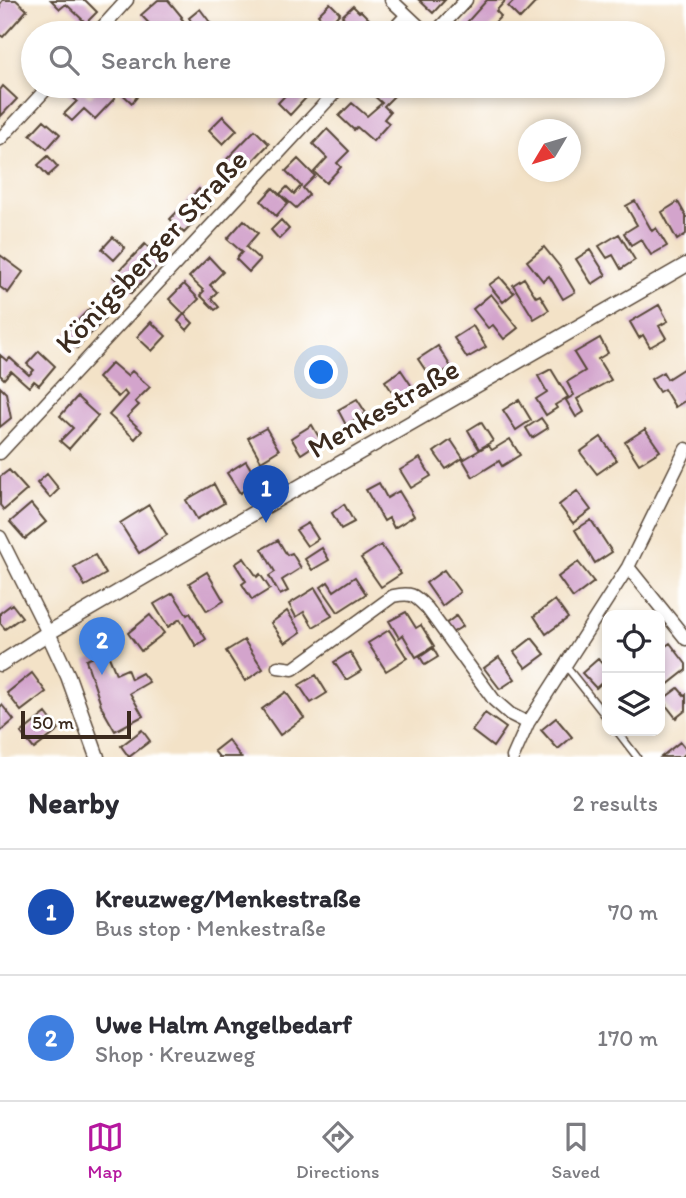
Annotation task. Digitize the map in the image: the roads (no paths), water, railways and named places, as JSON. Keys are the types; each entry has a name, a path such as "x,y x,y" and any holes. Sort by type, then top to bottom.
{"street":[{"path":"108,21 127,0"},
{"path":"391,0 413,21"},
{"path":"446,21 466,0"},
{"path":"401,21 407,15"},
{"path":"0,139 38,98"},
{"name":"Königsberger Straße","path":"0,453 330,98"},
{"name":"Menkestraße","path":"0,664 258,510 686,265"},
{"path":"519,754 527,723 628,567 686,449"},
{"path":"0,537 68,676 97,757"},
{"path":"628,567 686,639"},
{"path":"278,667 293,669 393,596 405,593 415,596 427,608 494,700 527,723"}],"lane":[{"path":"565,664 602,712"},
{"path":"621,736 637,757"}],"place":[{"name":"Kreuzweg/Menkestraße","path":"266,523"},
{"name":"Uwe Halm Angelbedarf","path":"102,675"}]}
